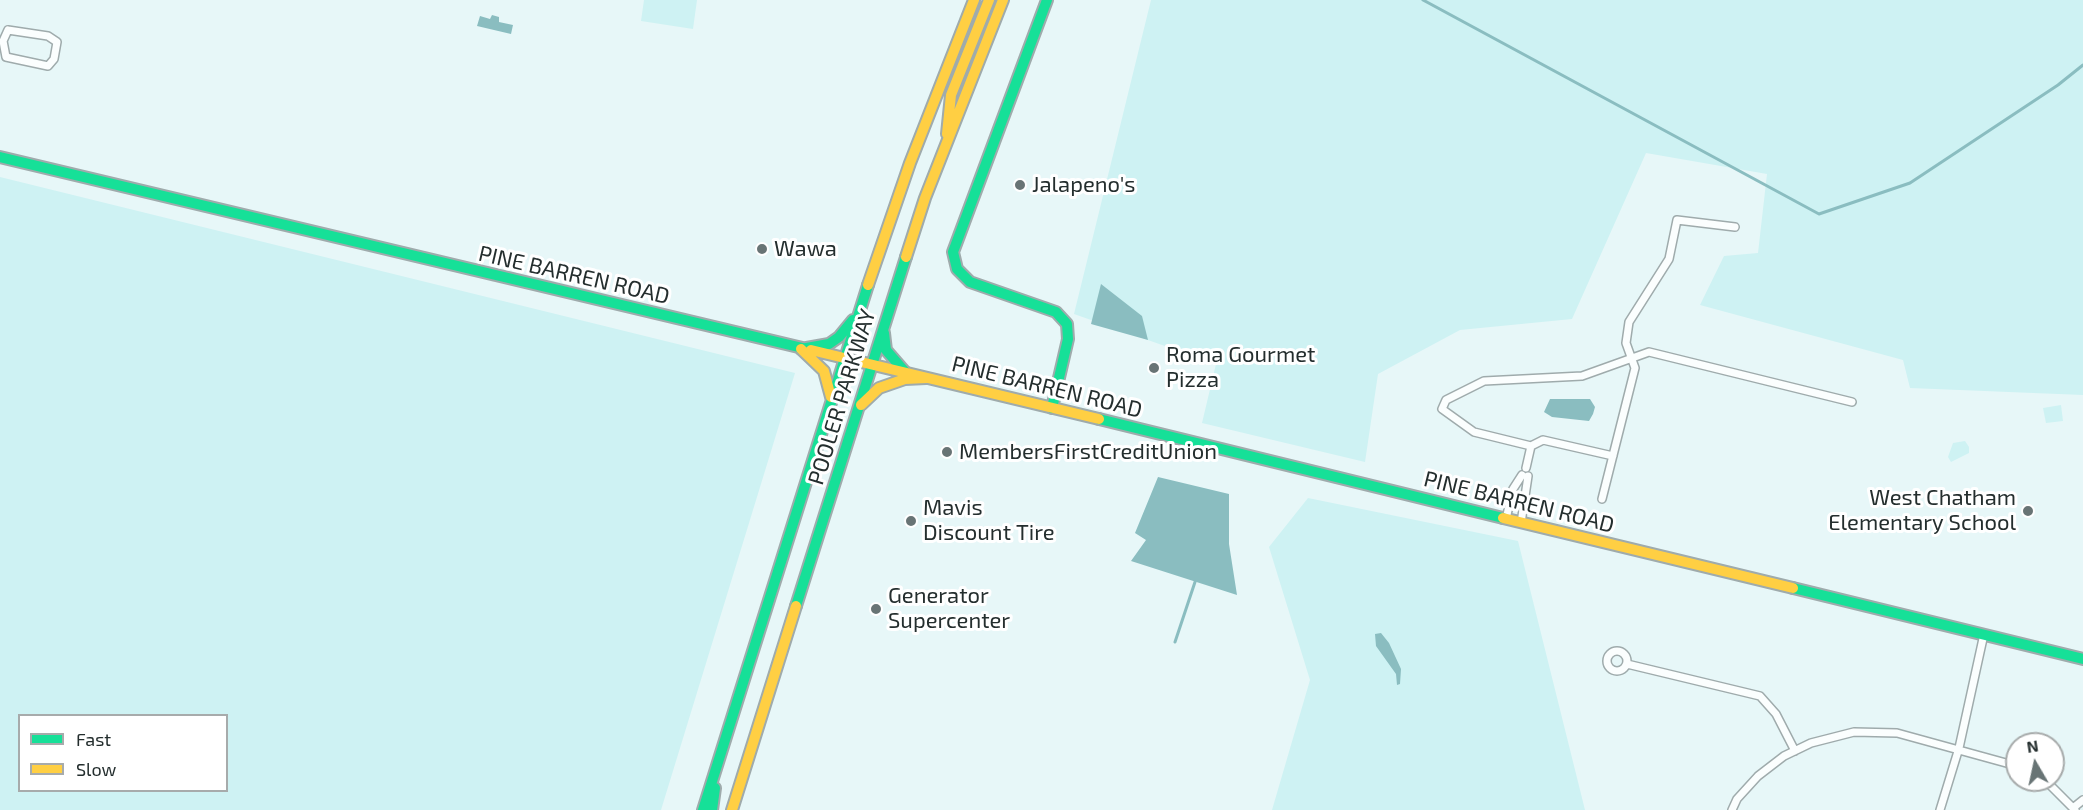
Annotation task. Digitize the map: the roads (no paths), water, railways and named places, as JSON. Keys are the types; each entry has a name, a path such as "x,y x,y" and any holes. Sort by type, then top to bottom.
{"main road":[{"name":"POOLER PARKWAY","path":"703,810 857,316 910,163 974,0"},
{"path":"945,149 951,95 989,0"},
{"name":"POOLER PARKWAY","path":"732,810 871,364 926,198 1003,0"},
{"path":"1047,0 1044,17 953,252 957,269 970,282 1057,312 1067,324 1068,339 1052,408"},
{"name":"PINE BARREN ROAD","path":"0,157 871,364 2083,659"},
{"path":"801,349 829,344 839,337 857,316"},
{"path":"884,325 883,341 886,350 906,373"},
{"path":"801,349 824,370 831,397"},
{"path":"857,410 879,388 905,379 926,378"},
{"path":"712,810 718,761"}],"street":[{"path":"8,30 48,36 57,42 54,59 48,66 6,57 2,41 8,30"},
{"path":"1602,499 1635,368 1626,343 1630,318 1669,259 1677,220 1735,227"},
{"path":"1531,446 1474,432 1442,409 1446,400 1484,381 1582,376 1652,352 1852,402"},
{"path":"1521,523 1525,473 1531,446 1538,440 1548,440 1612,456"},
{"path":"1506,519 1513,489 1525,473"},
{"path":"1940,810 1959,748 1984,634"},
{"path":"1627,664 1760,696 1776,714 1795,751"},
{"path":"1732,810 1737,799 1758,776 1795,751 1835,736 1869,731 1897,733 2005,762"},
{"path":"2058,792 2074,809 2083,800"}],"waterway":[{"path":"1423,0 1819,214 1910,183 2058,85 2083,65"},
{"path":"1175,642 1195,582"}],"place":[{"name":"Jalapeno's","path":"1020,185"},
{"name":"Wawa","path":"762,249"},
{"name":"Roma Gourmet Pizza","path":"1154,368"},
{"name":"MembersFirstCreditUnion","path":"947,452"},
{"name":"West Chatham Elementary School","path":"2028,511"},
{"name":"Mavis Discount Tire","path":"911,521"},
{"name":"Generator Supercenter","path":"876,609"}]}
